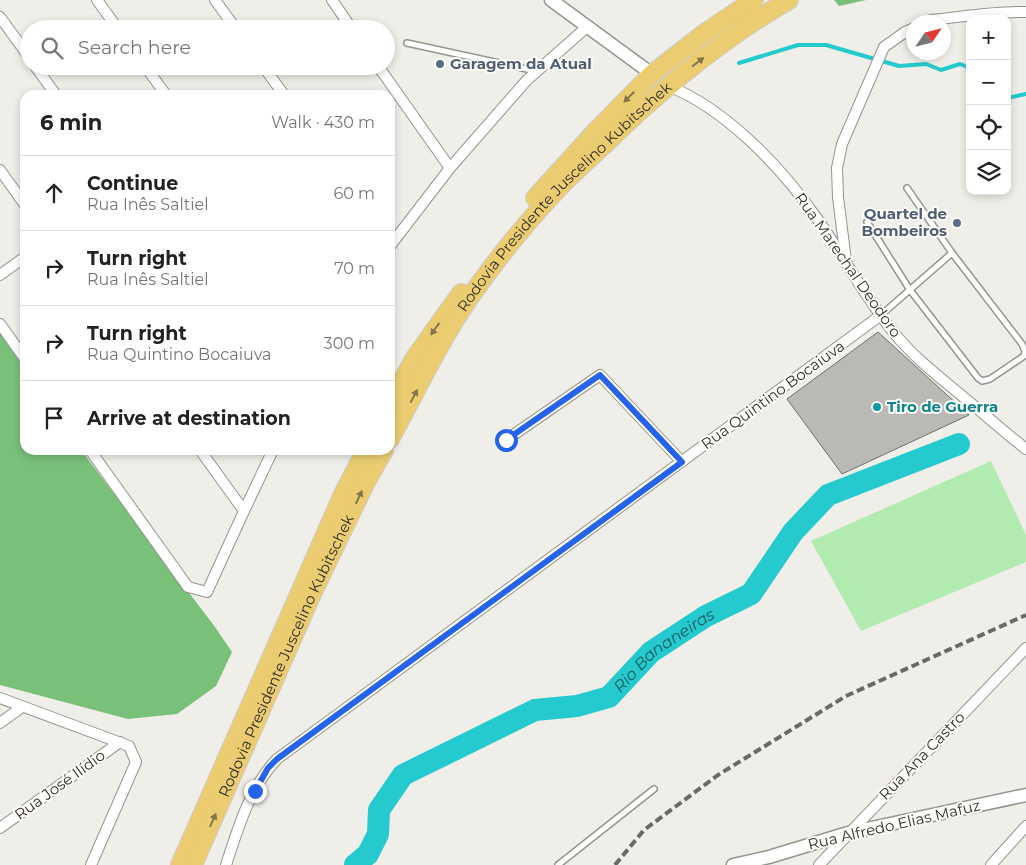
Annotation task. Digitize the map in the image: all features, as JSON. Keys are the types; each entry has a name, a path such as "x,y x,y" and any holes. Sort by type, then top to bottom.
{"highway":[{"name":"Rodovia Presidente Juscelino Kubitschek","path":"395,395 414,359 446,312 504,235 545,186 652,74 706,32 754,0"},
{"name":"Rodovia Presidente Juscelino Kubitschek","path":"395,430 442,342 469,299 501,255 556,191 622,126 668,86 749,24 789,0"},
{"name":"Rodovia Presidente Juscelino Kubitschek","path":"180,865 343,494 363,455"},
{"name":"Rodovia Presidente Juscelino Kubitschek","path":"194,865 312,594 366,482 381,455"}],"street":[{"path":"97,0 111,20"},
{"path":"215,0 229,20"},
{"path":"332,0 346,20"},
{"path":"551,0 652,74"},
{"path":"951,18 1026,12"},
{"path":"0,17 20,45"},
{"path":"395,239 450,168 527,80 588,26"},
{"path":"847,264 838,197 837,168 842,144 884,47 906,32"},
{"path":"42,75 52,90"},
{"path":"152,75 162,90"},
{"path":"270,75 280,90"},
{"path":"384,75 395,90"},
{"name":"Rua Marechal Deodoro","path":"668,86 702,102 774,164 816,216 895,335 916,356 1026,449"},
{"path":"395,90 450,168"},
{"path":"0,170 20,198"},
{"path":"0,275 20,261"},
{"name":"Rua Quintino Bocaiuva","path":"226,865 240,821 251,798 268,768 277,759 881,316"},
{"path":"0,324 20,352"},
{"path":"506,440 600,375 682,462"},
{"path":"94,455 188,587 208,592 271,455"},
{"path":"204,455 244,511"},
{"name":"Rua Ana Castro","path":"819,865 1026,648"},
{"path":"0,698 129,746 136,762 91,865"},
{"path":"0,723 22,707"},
{"name":"Rua José Ilídio","path":"0,828 120,742"},
{"name":"Rua Alfredo Elias Mafuz","path":"733,865 848,833 1026,795"},
{"path":"991,865 1026,826"}],"lane":[{"path":"407,43 537,72"},
{"path":"867,222 910,290 978,378 982,381 990,379 1024,356 1025,351 1022,344 952,254 906,188"},
{"path":"881,316 952,254"},
{"path":"558,865 654,789"}],"green space":[{"path":"834,0 866,0 839,6"},
{"path":"0,333 20,359 20,455 85,455 232,652 216,686 177,714 128,719 0,685"},
{"path":"991,461 1026,535 1026,562 861,631 811,541"}],"building":[{"name":"Tiro de Guerra","path":"878,332 969,415 842,474 787,399"}],"waterway":[{"path":"739,63 798,45 826,45 899,66 926,64 941,70 960,64 966,66"},
{"path":"1011,97 1026,94"},
{"name":"Rio Bananeiras","path":"355,865 368,854 378,834 379,810 403,775 535,710 577,706 609,697 651,652 706,616 751,594 793,532 828,495 959,444"}],"railway":[{"path":"615,865 644,830 718,775 846,696 1026,615"}],"place":[{"name":"Garagem da Atual","path":"440,64"},
{"name":"Quartel de Bombeiros","path":"957,223"},
{"name":"Tiro de Guerra","path":"877,407"}],"route":[{"path":"255,791 268,768 277,759 682,462 600,375 506,440"}]}
